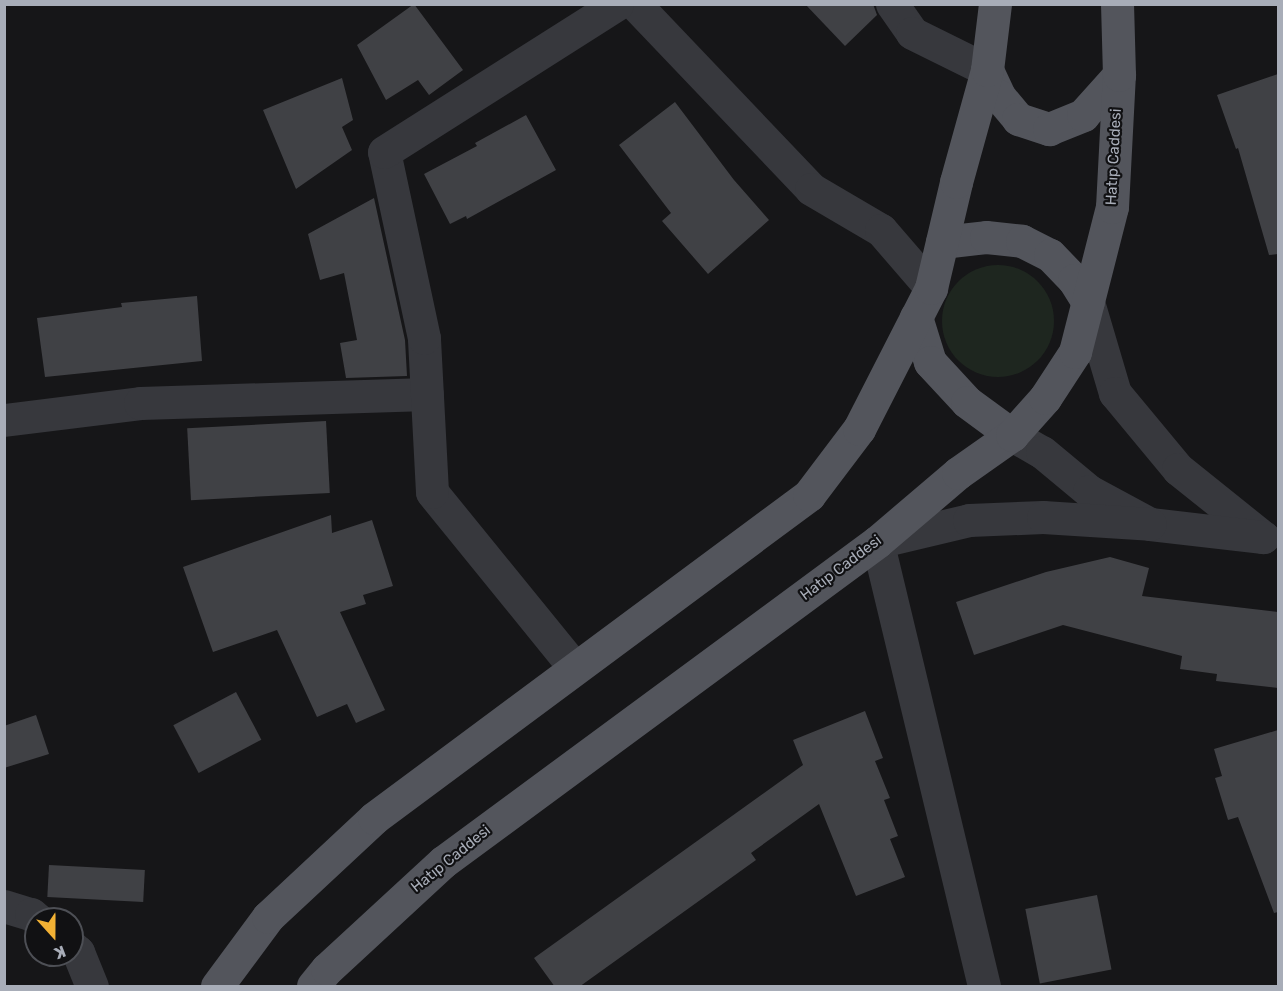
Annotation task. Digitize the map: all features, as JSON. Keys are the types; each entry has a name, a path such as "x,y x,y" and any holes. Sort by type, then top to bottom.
{"main road":[{"path":"217,987 268,917 374,818 574,667 809,495 859,429 931,288 987,70 995,4"},
{"name":"Hatıp Caddesi","path":"314,987 327,969 444,862 877,542 958,474 1012,435 1045,398 1075,352 1112,207 1119,75 1117,4"},
{"path":"987,70 999,96 1017,119 1049,129 1083,116 1119,75"},
{"path":"942,242 986,237 1022,241 1050,255 1074,280 1088,302"},
{"path":"916,316 930,362 967,402 1012,435"}],"street":[{"path":"574,667 432,492 424,339 384,152 617,4"},
{"path":"635,4 811,189 881,230 931,288"},
{"path":"892,4 912,33 987,70"},
{"path":"1088,302 1114,393 1178,470 1271,540"},
{"path":"4,420 140,403 427,394"},
{"path":"1012,435 1042,453 1089,491 1150,524"},
{"path":"975,982 877,542 969,520 1042,517 1150,524 1271,540"},
{"path":"4,906 24,912"},
{"path":"84,967 92,987"}],"shaded area":[{"path":"998,265 1019,269 1038,281 1050,300 1054,321 1050,342 1038,361 1019,373 998,377 977,373 958,361 946,342 942,321 946,300 958,281 977,269"}],"building":[{"path":"414,4 463,70 429,95 418,80 386,100 357,45"},
{"path":"805,4 873,4 877,15 845,46"},
{"path":"1278,74 1278,254 1269,255 1238,148 1236,149 1217,95"},
{"path":"342,78 353,120 342,127 352,150 296,189 263,110"},
{"path":"675,102 734,180 769,220 708,274 662,221 671,213 619,145"},
{"path":"526,115 556,170 467,219 466,216 450,224 424,174 477,146 475,143"},
{"path":"374,198 405,340 407,376 346,378 340,343 357,340 344,273 320,280 308,234"},
{"path":"197,296 202,361 45,377 37,318 122,307 121,303"},
{"path":"326,421 330,493 191,500 187,428"},
{"path":"331,515 332,533 372,520 393,586 363,595 366,604 340,612 385,710 356,723 347,704 317,717 277,630 213,652 183,567"},
{"path":"1110,557 1149,568 1142,596 1278,612 1278,688 1216,681 1217,674 1180,669 1182,656 1063,625 974,655 956,602 1046,572"},
{"path":"236,692 261,740 199,773 173,725"},
{"path":"865,711 883,758 875,761 890,798 884,800 898,836 890,839 905,877 856,896 819,804 751,853 756,860 579,987 555,987 534,958 803,765 793,740"},
{"path":"36,715 49,754 4,768 4,726"},
{"path":"1278,730 1278,912 1274,913 1238,817 1228,820 1215,778 1222,776 1214,749"},
{"path":"49,865 145,870 143,902 47,897"},
{"path":"1097,895 1112,970 1040,984 1025,909"}]}
